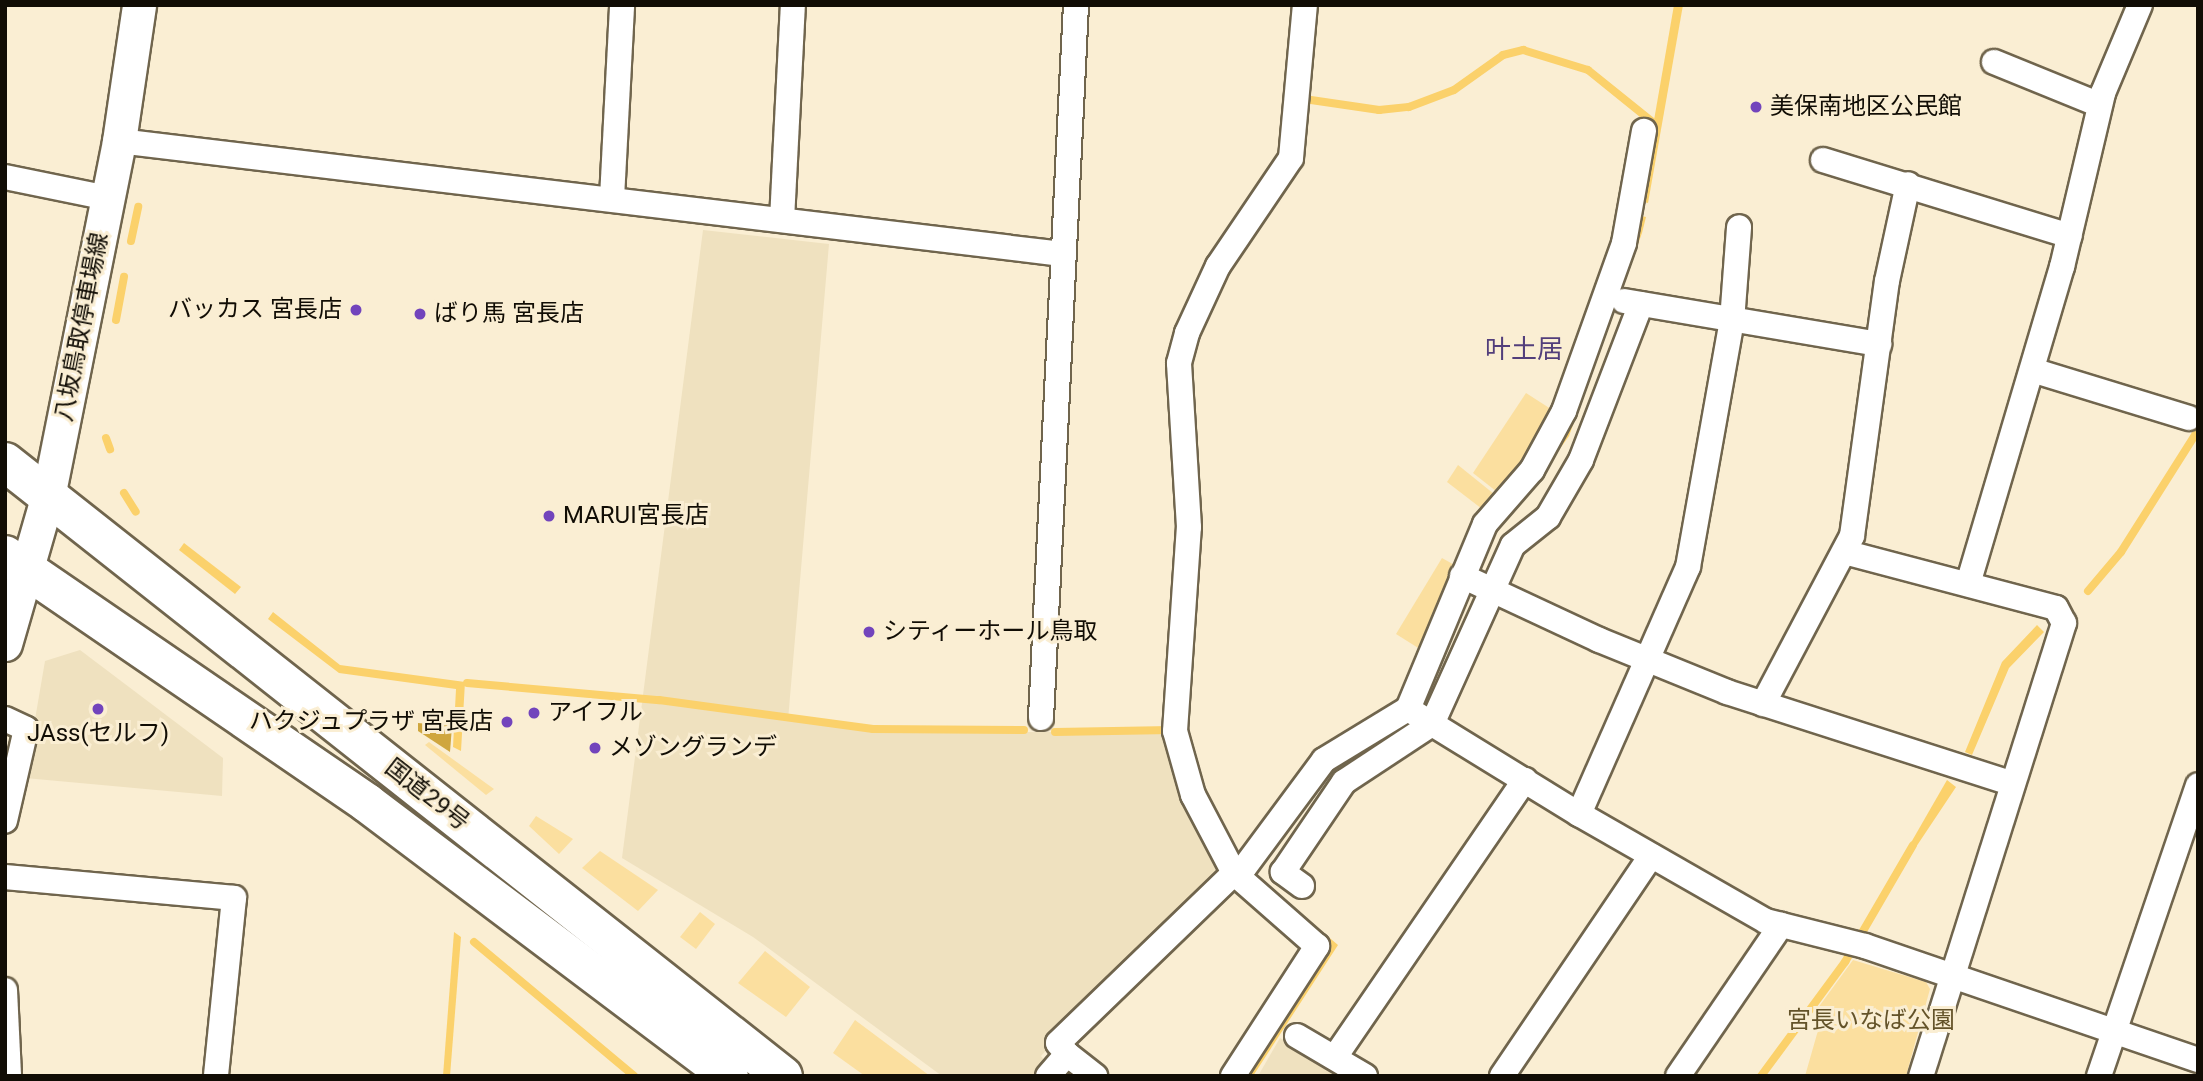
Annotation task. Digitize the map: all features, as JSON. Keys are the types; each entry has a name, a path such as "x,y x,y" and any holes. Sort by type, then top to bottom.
{"highway":[{"name":"国道29号","path":"5,462 49,492 783,1076"},
{"name":"国道29号","path":"16,563 367,803 729,1076"},
{"path":"580,914 810,1076"}],"main road":[{"name":"八坂鳥取停車場線","path":"5,644 16,563 49,492 120,141 139,5"}],"street":[{"path":"612,198 622,5"},
{"path":"782,220 793,5"},
{"path":"1041,718 1076,5"},
{"path":"1233,1076 1317,946 1234,873 1193,795 1175,731 1189,527 1179,363 1187,333 1218,266 1291,158 1305,5"},
{"path":"1968,584 2070,236 2101,106 2140,5"},
{"path":"1994,62 2101,106"},
{"path":"1082,1068 1058,1043 1260,850 1324,760 1408,709 1485,524 1532,470 1550,440 1605,298 1631,211 1644,131"},
{"path":"120,141 1062,254"},
{"path":"1823,160 2070,236"},
{"path":"5,177 108,198"},
{"path":"1763,704 1852,536 1879,344 1908,184"},
{"path":"1579,814 1688,567 1732,321 1738,227"},
{"path":"1605,298 1879,344"},
{"path":"1302,886 1283,872 1344,782 1432,724 1495,591 1513,545 1548,517 1581,460 1641,304"},
{"path":"2032,370 2189,418"},
{"path":"1844,552 2056,608 2064,623 1921,1076"},
{"path":"1462,576 1646,659 1763,704 2013,784"},
{"path":"1408,709 1579,814 1766,921 1953,975 2113,1028 2198,1060"},
{"path":"5,719 26,729 5,821"},
{"path":"1335,1057 1525,780"},
{"path":"2099,1076 2113,1028 2198,785"},
{"path":"1502,1076 1651,856"},
{"path":"5,877 234,898 216,1076"},
{"path":"1678,1076 1782,925"},
{"path":"5,990 9,1076"},
{"path":"1297,1036 1365,1076"},
{"path":"1048,1076 1082,1068"}],"shaded area":[{"path":"1674,5 1683,5 1648,203 1640,201"},
{"path":"1637,215 1646,217 1642,233 1569,436 1516,510 1511,503"},
{"path":"703,230 829,244 788,720 880,732 1172,732 1229,873 1064,1031 1041,1056 1045,1061 1033,1076 942,1076 753,937 622,858"},
{"path":"184,543 241,587 235,594 179,550"},
{"path":"273,612 340,665 465,682 461,751 453,747 456,689 339,673 268,619"},
{"path":"2037,625 2044,632 2009,668 1972,755 1965,752 2002,662"},
{"name":"JAss(セルフ)","path":"80,650 223,758 222,796 25,778 45,661"},
{"path":"418,723 452,726 450,752 418,731"},
{"path":"1947,780 1956,787 1912,853 1905,853"},
{"path":"1252,872 1338,945 1253,1076 1240,1076 1324,945 1248,880"},
{"path":"454,932 461,937 450,1076 443,1076"},
{"path":"1280,1038 1330,1066 1344,1076 1258,1076"}],"green space":[{"path":"1526,393 1554,411 1549,425 1501,495 1473,473"},
{"path":"1458,465 1499,498 1486,512 1447,482"},
{"path":"1442,558 1458,567 1423,651 1396,634"},
{"path":"429,742 494,789 486,795 425,745"},
{"path":"536,816 573,839 559,854 529,826"},
{"path":"600,851 658,890 638,911 582,868"},
{"path":"700,912 715,924 696,949 680,937"},
{"path":"765,951 810,987 786,1017 738,983"},
{"name":"宮長いなば公園","path":"1853,960 1926,982 1930,989 1906,1076 1805,1076 1821,1020 1815,1012"},
{"path":"855,1020 930,1076 865,1076 833,1053"}],"waterway":[{"path":"1311,100 1379,110 1409,107 1454,90 1503,55 1523,50 1588,70 1654,123"},
{"path":"131,241 138,207"},
{"path":"116,320 124,277"},
{"path":"2088,591 2121,552 2198,430"},
{"path":"106,438 110,449"},
{"path":"124,493 136,512"},
{"path":"467,683 659,700 873,729 1024,730"},
{"path":"1055,732 1171,730"},
{"path":"1761,1076 1845,962 1913,845"},
{"path":"474,942 634,1076"}],"place":[{"name":"美保南地区公民館","path":"1756,107"},
{"name":"バッカス 宮長店","path":"356,310"},
{"name":"ばり馬 宮長店","path":"420,314"},
{"name":"MARUI宮長店","path":"549,516"},
{"name":"シティーホール鳥取","path":"869,632"},
{"name":"JAss(セルフ)","path":"98,709"},
{"name":"アイフル","path":"534,713"},
{"name":"ハクジュプラザ 宮長店","path":"507,722"},
{"name":"メゾングランデ","path":"595,748"}],"district":[{"name":"叶土居","path":"1524,350"}]}
